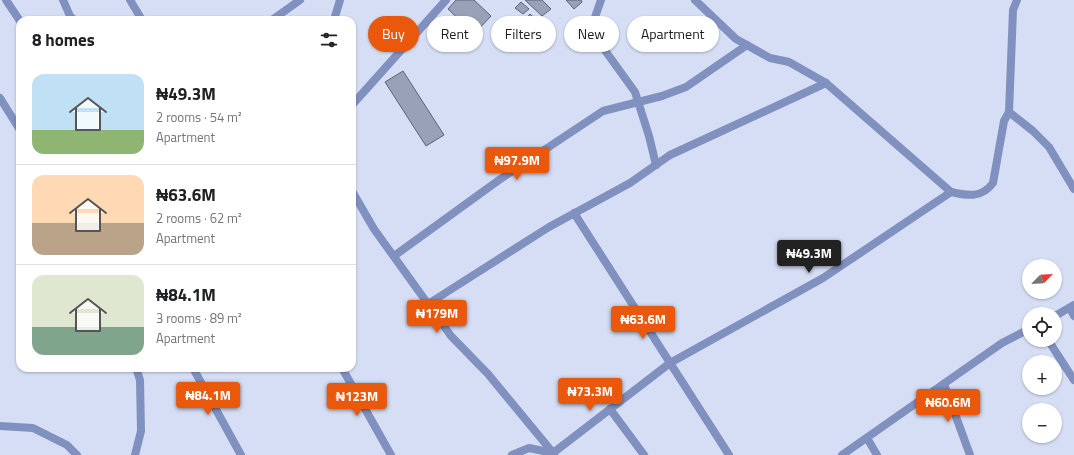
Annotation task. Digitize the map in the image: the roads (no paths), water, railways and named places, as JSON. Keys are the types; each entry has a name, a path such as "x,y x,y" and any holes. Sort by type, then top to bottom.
{"street":[{"path":"6,0 17,16"},
{"path":"64,0 70,16"},
{"path":"130,0 140,16"},
{"path":"278,16 300,0"},
{"path":"335,16 340,0"},
{"path":"356,101 446,0"},
{"path":"601,0 594,20 604,49 635,92 656,165"},
{"path":"695,0 736,39 770,58 789,62 826,83 952,192 970,196 981,194 993,183 1004,120 1009,112 1013,10 1017,0"},
{"path":"394,256 499,180 602,111 639,102 686,87 747,45"},
{"path":"428,304 549,227 630,183 670,155 826,83"},
{"path":"0,98 16,124"},
{"path":"1009,112 1033,131 1049,147 1074,190"},
{"path":"554,454 610,408 670,363 823,278 952,192"},
{"path":"356,198 374,229 451,336 488,374 554,454"},
{"path":"574,213 729,455"},
{"path":"1062,312 1072,306 1074,316"},
{"path":"842,455 1002,343 1022,333"},
{"path":"1053,347 1074,380"},
{"path":"135,455 141,431 140,380 137,372"},
{"path":"195,372 241,455"},
{"path":"344,372 391,455"},
{"path":"944,384 970,455"},
{"path":"610,408 644,455"},
{"path":"0,426 33,428 67,445 78,455"},
{"path":"867,438 877,455"},
{"path":"512,455 529,448 554,454"}]}
